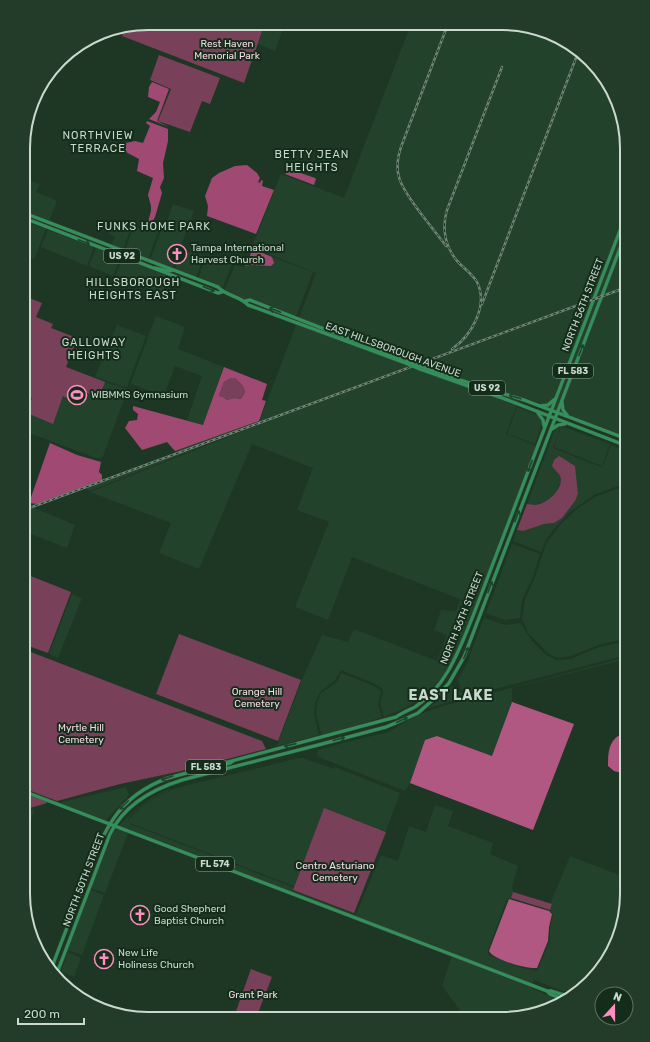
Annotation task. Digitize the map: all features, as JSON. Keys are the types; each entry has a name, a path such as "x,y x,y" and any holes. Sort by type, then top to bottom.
{"main road":[{"name":"EAST HILLSBOROUGH AVENUE","path":"30,215 196,280 218,287 222,292"},
{"name":"EAST HILLSBOROUGH AVENUE","path":"30,220 218,293 222,292 245,301 250,300 421,368 620,443"},
{"path":"41,225 50,223"},
{"path":"48,228 51,226 57,226"},
{"name":"NORTH 56TH STREET","path":"109,824 131,798 153,783 234,759 396,717 415,707 427,698 444,679 458,655 620,230"},
{"name":"NORTH 56TH STREET","path":"182,780 386,727 418,713 441,693 455,674 464,657 620,247"},
{"path":"152,268 169,271 173,270"},
{"path":"170,275 175,273 196,280"},
{"name":"EAST HILLSBOROUGH AVENUE","path":"421,368 551,410 620,436"},
{"path":"538,406 548,405 556,398"},
{"path":"562,400 563,410 570,418"},
{"path":"536,412 543,420 544,430"},
{"path":"550,431 558,425 569,424"},
{"path":"614,441 620,445"},
{"path":"204,774 207,769 230,763 234,759"},
{"name":"NORTH 50TH STREET","path":"58,970 114,826 125,812 149,794 162,786 182,780"},
{"name":"FL 574","path":"30,794 548,991 563,995"},
{"name":"NORTH 50TH STREET","path":"53,964 101,839 109,824"},
{"path":"548,991 550,994 558,997"}],"shaded area":[{"path":"263,30 283,30 275,51 258,44"},
{"path":"409,30 502,30 533,34 547,39 574,54 596,76 611,103 616,117 620,148 620,434 520,396 506,434 537,446 475,605 352,557 328,620 295,607 329,522 297,510 313,468 252,444 199,569 159,553 171,523 90,492 258,425 316,273 252,247 281,174 344,198"},
{"path":"152,82 169,89 157,121 169,127 149,119 156,112 160,102 148,97 149,87"},
{"path":"147,121 168,129 168,141 163,163 164,178 160,187 162,193 155,217 150,226 148,222 151,206 148,195 153,178 137,171 139,159 124,151 126,143 135,141 143,143 150,126 146,123"},
{"path":"247,165 257,173 260,178 258,182 260,183 261,180 263,181 262,186 274,190 256,234 207,216 208,206 205,196 212,178 235,166"},
{"path":"289,169 315,178 314,185 285,174"},
{"path":"30,181 40,184 36,192 57,201 49,221 30,213"},
{"path":"173,204 194,211 172,269 150,260 162,228 165,227"},
{"path":"119,221 132,226 123,249 111,244 115,237 109,234 110,231 114,232"},
{"path":"30,223 46,229 34,259 30,257"},
{"path":"149,225 150,227 160,227 148,259 125,250 134,227 142,230"},
{"path":"48,230 94,247 87,266 41,247"},
{"path":"96,248 121,257 113,276 89,266"},
{"path":"253,249 272,257 274,263 271,266 245,266"},
{"path":"181,250 204,256 196,278 174,270"},
{"path":"206,257 232,264 222,290 198,279"},
{"path":"272,257 313,272 296,317 250,299 244,299 224,291 235,265 242,267 251,265 263,267 274,263"},
{"path":"123,258 169,276 161,294 115,276"},
{"path":"30,298 42,303 36,317 53,324 51,328 77,338 66,367 113,385 128,389 103,456 101,458 96,458 30,433"},
{"path":"156,316 185,327 178,349 224,367 203,425 187,420 202,376 175,366 164,396 131,384 128,390"},
{"path":"117,325 146,336 127,387 95,377"},
{"path":"224,367 267,384 262,400 266,401 259,421 175,451 167,442 142,450 125,428 129,421 137,420 138,414 133,410 133,406 203,425","holes":["231,378 235,378 243,386 245,392 241,399 234,398 227,400 222,396 220,397 219,394 224,382"]},
{"path":"517,407 538,415 541,419 542,424 535,444 507,434"},
{"path":"259,421 258,424 90,491 81,487 101,480 102,478 107,481 175,454 175,451"},
{"path":"561,425 553,448 601,467 603,466 611,445 620,449 620,485 594,495 570,512 552,531 541,552 513,541 517,530 523,531 544,524 554,523 562,518 575,501 578,494 576,473 552,466 560,477 561,482 557,491 547,501 537,505 527,504 556,427"},
{"path":"561,426 610,444 602,466 554,447"},
{"path":"50,443 77,455 101,462 99,472 102,475 102,480 37,504 30,503"},
{"path":"620,488 620,640 599,645 570,656 559,658 552,656 529,634 522,619 525,600 547,542 561,524 578,508 595,497"},
{"path":"32,507 75,525 67,548 30,534 30,511"},
{"path":"512,544 540,554 533,577 522,600 520,618 505,620 486,613"},
{"path":"72,594 82,598 58,658 49,654"},
{"path":"460,600 475,606 456,656 440,679 421,698 405,708 384,717 380,703 383,692 382,688 341,670 335,680 320,692 315,704 314,715 319,735 277,746 302,680 322,635 348,642 354,629 437,661 447,635 434,630 441,610 456,611"},
{"path":"484,618 505,625 521,623 532,641 546,655 556,660 571,659 599,647 620,642 620,657 471,695 461,690 458,679 467,663"},
{"path":"620,659 620,661 512,688 512,702 492,756 437,736 425,740 410,783 405,791 321,758 317,754 318,750 389,732 415,716 443,706"},
{"path":"341,673 372,685 380,690 381,692 378,704 382,717 322,735 316,715 317,704 321,693 337,682"},
{"path":"451,686 467,696 426,709 437,702"},
{"path":"512,702 574,724 533,830 410,783 425,740 437,736 492,756"},
{"path":"618,736 620,736 620,772 614,771 608,766 610,746"},
{"path":"299,758 334,769 335,767 400,793 386,831 324,809 294,886 130,823 129,819 147,802 176,788"},
{"path":"126,787 129,795 105,821 58,803"},
{"path":"175,788 146,802 128,818 130,824 293,887 293,891 354,914 353,916 119,826 145,802 164,791"},
{"path":"435,805 453,811 448,826 493,843 490,854 518,866 512,887 513,892 511,898 507,899 488,950 488,955 523,968 537,971 550,940 550,927 553,914 550,910 552,905 550,904 570,856 620,875 620,902 616,925 611,939 596,966 574,988 568,992 562,991 534,980 532,984 355,917 381,855 398,861 409,826 426,832"},
{"path":"35,809 30,823 30,810"},
{"path":"117,829 128,833 105,893 91,888 113,833"},
{"path":"91,890 104,895 82,955 68,950"},
{"path":"509,899 549,911 552,914 548,941 537,968 504,961 497,958 489,951"},
{"path":"68,952 81,958 74,977 61,971"},
{"path":"452,956 531,986 531,988 556,999 525,1010 502,1012 461,1012 442,986"}],"green space":[{"name":"Rest Haven Memorial Park","path":"148,30 263,30 244,83 122,36 123,33"},
{"name":"Rest Haven Memorial Park","path":"159,55 220,78 210,104 202,101 190,132 158,121 171,89 150,80"},
{"path":"30,298 42,303 36,317 53,324 51,328 77,338 66,367 105,382 99,397 71,387 67,398 63,396 53,424 30,414 30,404 32,398 30,397"},
{"path":"231,378 235,378 243,386 245,392 241,399 234,398 227,400 222,396 220,397 218,394 224,382"},
{"path":"559,456 575,466 578,494 575,501 562,518 554,523 544,524 523,531 517,530 527,504 536,505 545,502 558,490 561,481 560,476 552,466 554,460"},
{"path":"30,576 71,592 48,653 30,647"},
{"name":"Orange Hill Cemetery","path":"179,634 301,680 278,741 156,694"},
{"name":"Myrtle Hill Cemetery","path":"30,652 262,741 266,749 177,772 120,784 57,801 30,791"},
{"path":"30,795 46,801 47,803 30,808"},
{"name":"Centro Asturiano Cemetery","path":"324,808 386,832 354,913 293,890"},
{"path":"513,892 552,904 550,910 511,898"},
{"name":"Grant Park","path":"251,969 272,977 258,1012 236,1012"}],"railway":[{"path":"446,30 401,147 397,166 400,181 408,196 446,246"},
{"path":"482,304 577,57"},
{"path":"452,349 466,336 476,320 481,301 477,282 455,258 448,246 445,232 445,217 502,67"},
{"path":"30,508 620,290"}],"place":[{"name":"Tampa International Harvest Church","path":"177,254"},
{"name":"WIBMMS Gymnasium","path":"77,395"},
{"name":"Good Shepherd Baptist Church","path":"140,915"},
{"name":"New Life Holiness Church","path":"104,959"}],"district":[{"name":"NORTHVIEW TERRACE","path":"98,141"},
{"name":"BETTY JEAN HEIGHTS","path":"312,160"},
{"name":"FUNKS HOME PARK","path":"154,226"},
{"name":"HILLSBOROUGH HEIGHTS EAST","path":"133,288"},
{"name":"GALLOWAY HEIGHTS","path":"94,348"},
{"name":"EAST LAKE","path":"451,695"}]}
